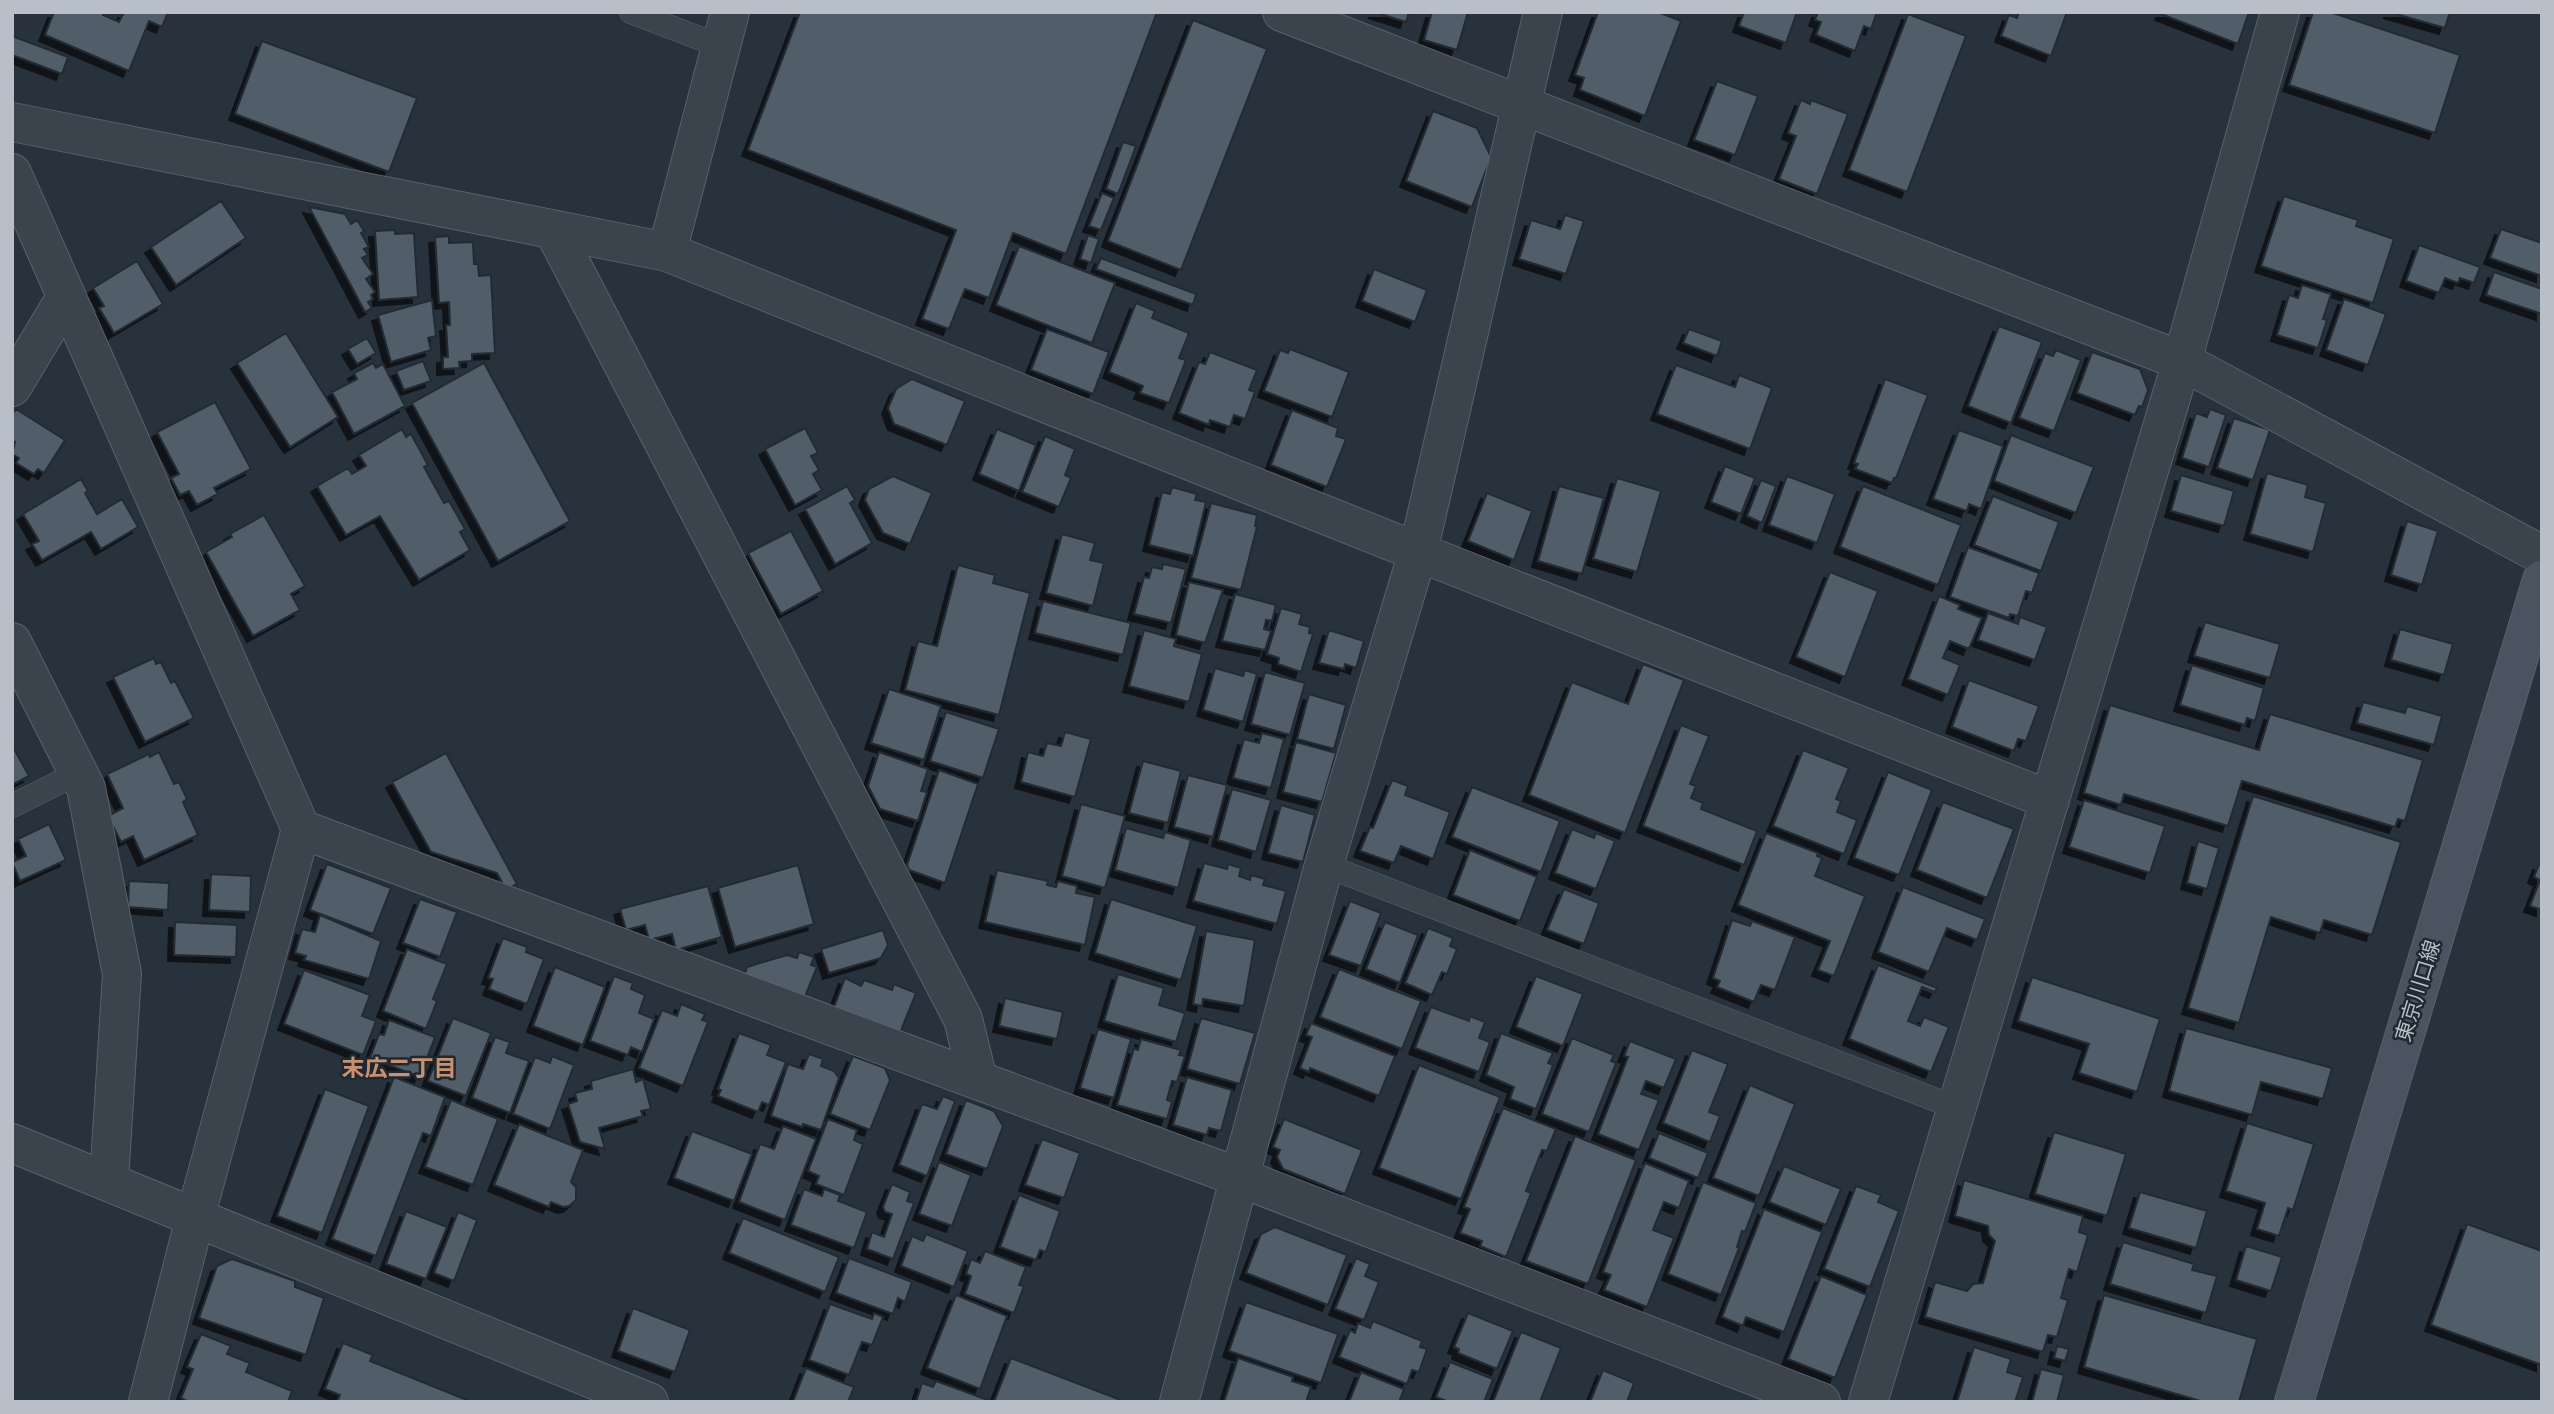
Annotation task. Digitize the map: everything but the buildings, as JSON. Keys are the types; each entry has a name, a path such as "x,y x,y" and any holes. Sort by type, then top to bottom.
{"main road":[{"name":"東京川口線","path":"2294,1402 2542,579"}],"street":[{"path":"1282,12 2182,361 2542,555"},
{"path":"1179,1402 1324,865 1418,552 1544,12"},
{"path":"1867,1402 2182,361 2280,12"},
{"path":"667,252 725,29"},
{"path":"12,122 667,252 1418,552 2050,800"},
{"path":"12,173 301,829 148,1402"},
{"path":"554,231 963,1019 978,1080"},
{"path":"12,387 66,297"},
{"path":"12,642 86,788 122,974 108,1181"},
{"path":"301,829 1241,1178 1821,1402"},
{"path":"12,1143 649,1402"}],"lane":[{"path":"631,12 725,29"},
{"path":"12,806 78,773"},
{"path":"1324,865 1956,1108"}],"district":[{"name":"末広二丁目","path":"399,1068"}]}
